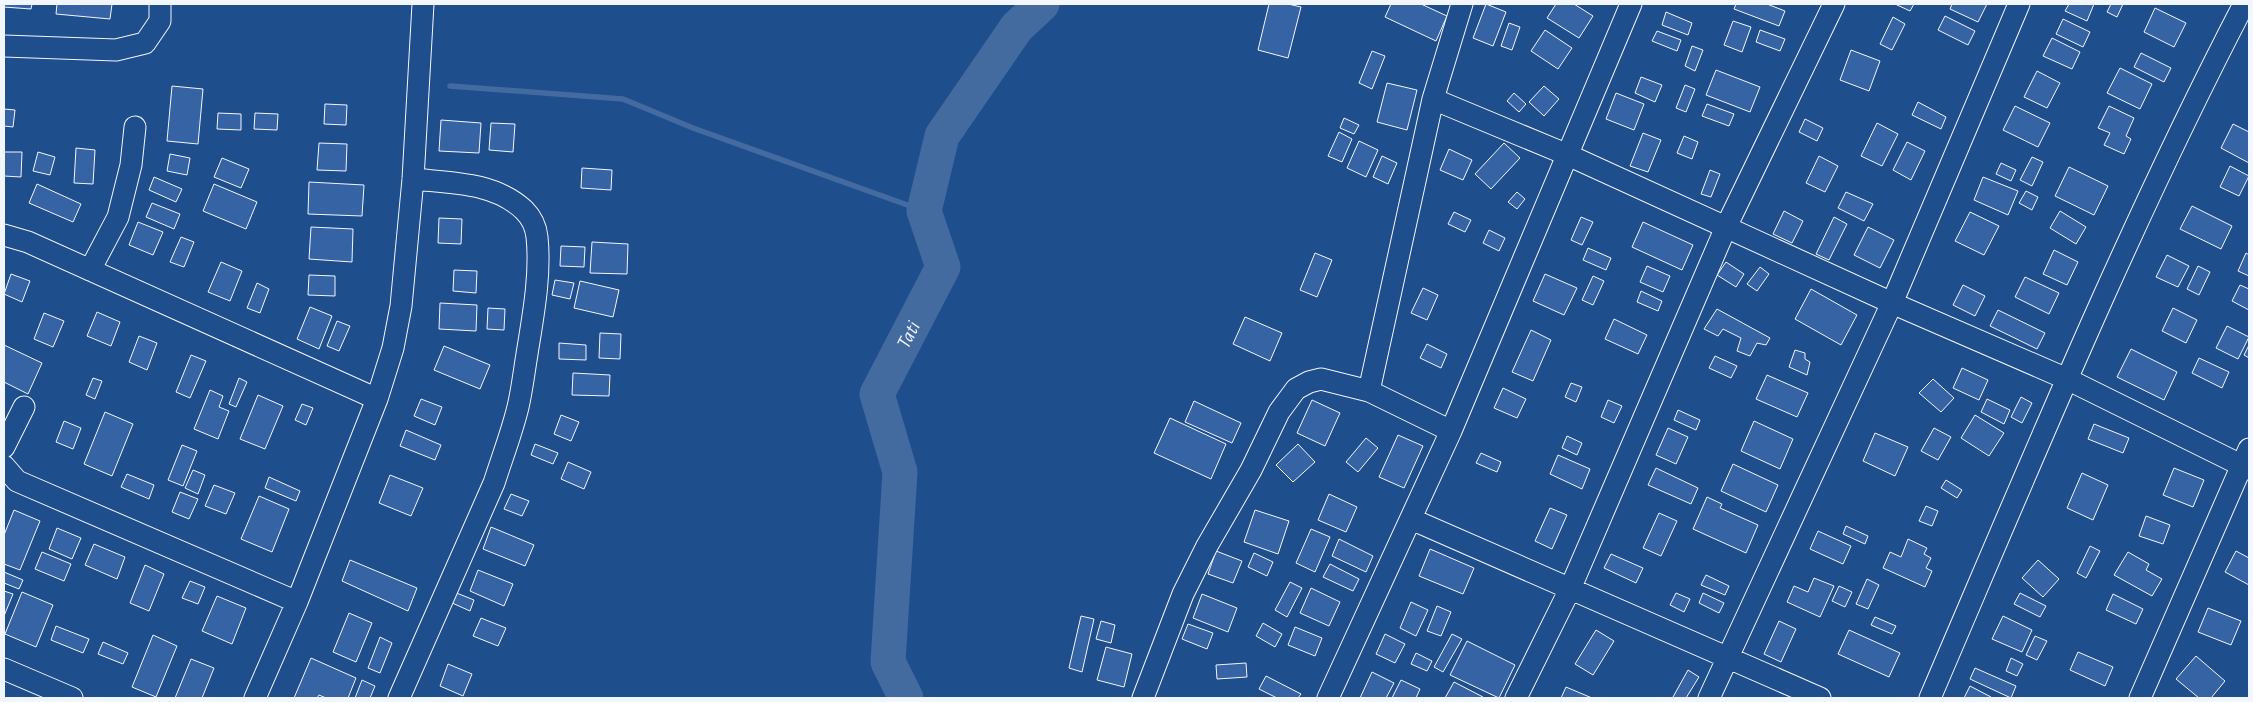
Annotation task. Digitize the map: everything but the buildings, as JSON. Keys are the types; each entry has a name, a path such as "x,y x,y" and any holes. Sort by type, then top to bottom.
{"street":[{"path":"4,46 116,50 145,43 160,21 160,4"},
{"path":"255,698 378,399 393,348 401,306 412,179 423,4"},
{"path":"1369,390 1433,99 1462,4"},
{"path":"1328,698 1451,431 1631,4"},
{"path":"1516,698 1570,589 1726,227 1834,4"},
{"path":"1709,698 1892,303 2019,4"},
{"path":"1930,698 2067,379 2186,118 2244,4"},
{"path":"1433,99 1568,155 1892,303 2067,379 2247,461 2140,698"},
{"path":"90,270 118,217 131,165 135,127"},
{"path":"399,698 494,483 518,407 534,309 537,237 534,224 525,211 495,191 478,187 412,179"},
{"path":"4,235 28,242 378,399"},
{"path":"1143,698 1183,594 1287,399 1296,389 1309,382 1321,379 1369,390 1451,431"},
{"path":"4,447 24,407"},
{"path":"4,466 17,481 296,602"},
{"path":"1412,519 1820,698"},
{"path":"4,669 72,698"}],"waterway":[{"name":"Tati","path":"906,698 888,662 900,472 877,394 943,267 924,211 942,136 1017,27 1042,4"},
{"path":"450,86 623,99 693,128 924,211"}]}
